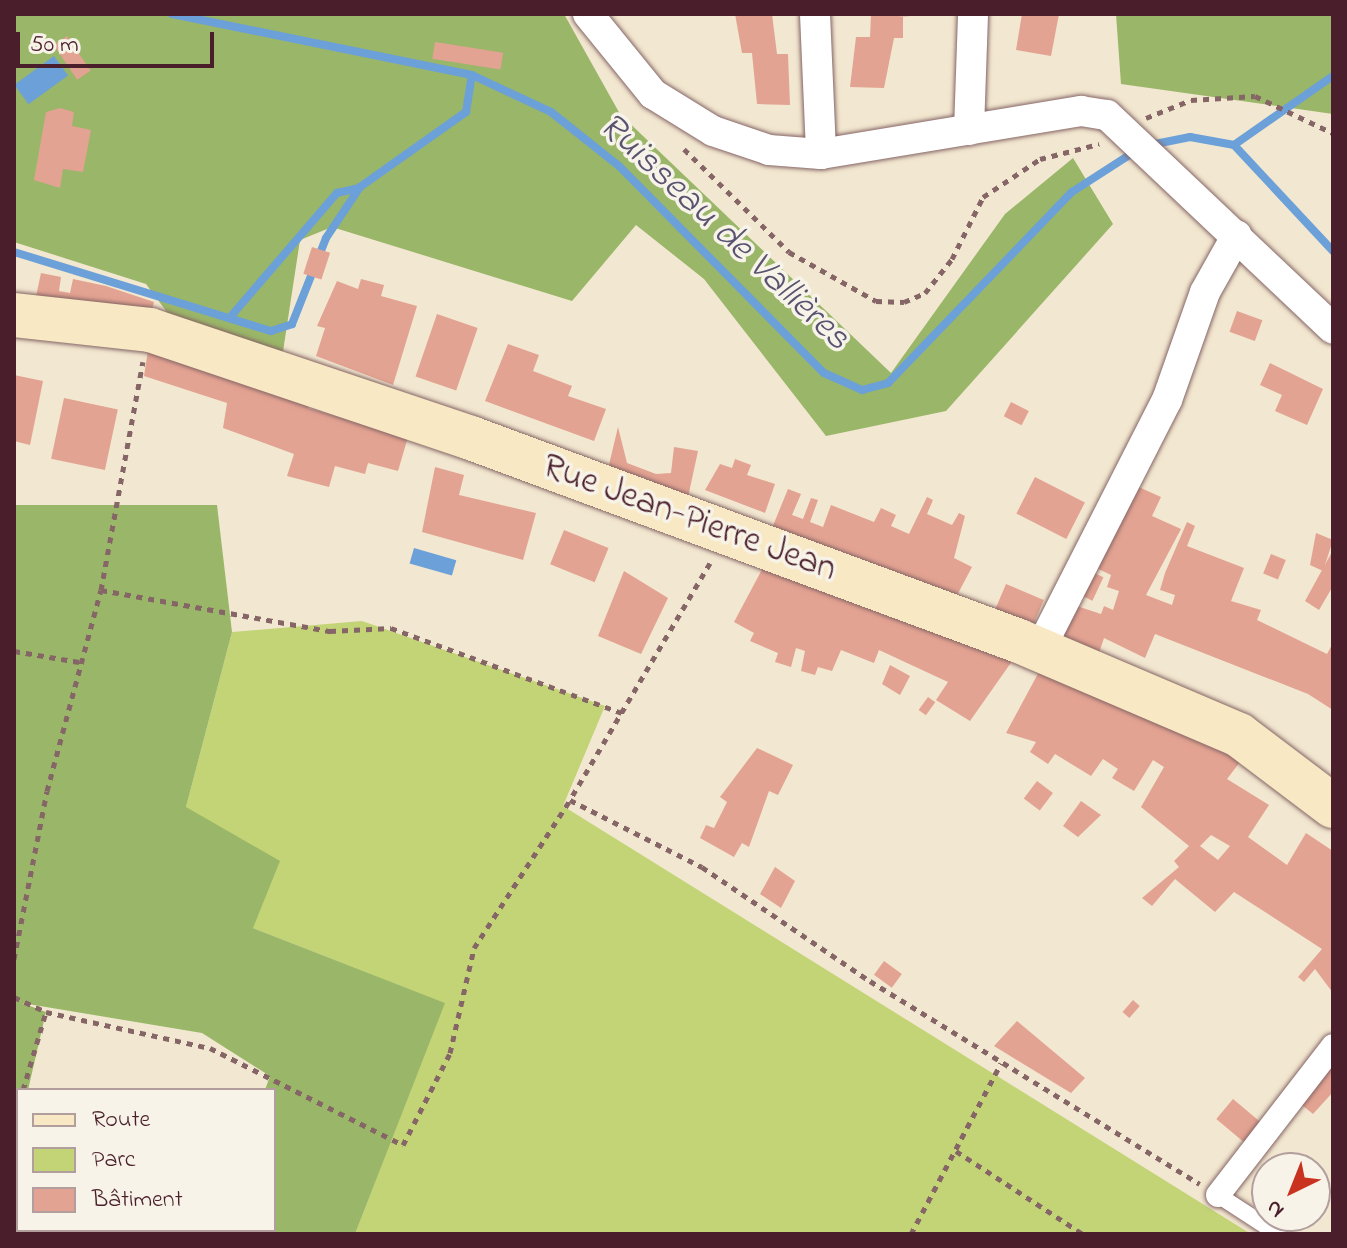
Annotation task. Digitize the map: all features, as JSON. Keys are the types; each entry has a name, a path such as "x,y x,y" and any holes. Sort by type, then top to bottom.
{"main road":[{"name":"Rue Jean-Pierre Jean","path":"14,315 150,330 726,532 1040,649 1239,735 1333,806"}],"street":[{"path":"588,14 626,68 682,114 741,142 821,154 1081,111 1127,129 1333,329"},
{"path":"815,14 821,154"},
{"path":"969,130 973,14"},
{"path":"1040,649 1167,400 1205,292 1237,235"},
{"path":"1218,1195 1333,1046"}],"lane":[{"path":"1218,1195 1278,1234"}],"path":[{"path":"682,114 679,144 764,229 876,301 925,293 952,259 983,197 1004,181 1040,159 1127,129 1191,100 1255,96 1303,116 1333,133"},
{"path":"14,959 79,662 101,590 150,330"},
{"path":"14,997 46,1012 210,1048 403,1145 450,1053 474,948 625,714 726,532"},
{"path":"101,590 330,631 391,628 625,714"},
{"path":"14,651 79,662"},
{"path":"570,800 702,867 1001,1063 1218,1195"},
{"path":"24,1088 46,1012"},
{"path":"911,1234 1001,1063"},
{"path":"956,1151 1083,1234"}],"green space":[{"path":"14,14 564,14 620,114 891,373 1005,214 1073,158 1113,224 946,411 826,436 704,279 636,225 572,301 332,227 300,240 282,358 175,323 146,284 14,242"},
{"path":"1116,14 1333,14 1333,114 1121,84"},
{"path":"14,505 217,505 232,632 186,807 280,861 253,928 445,1003 355,1234 211,1234 276,1232 276,1088 266,1088 270,1076 202,1033 22,1003 46,1012 28,1088 16,1088 14,1151"},
{"path":"362,621 605,706 563,806 1251,1234 355,1234 444,1003 253,928 186,807 232,632"}],"water":[{"path":"54,56 68,75 28,104 14,85"},
{"path":"414,548 456,560 452,576 410,563"}],"building":[{"path":"735,14 772,14 777,54 788,54 790,105 757,104 752,53 742,53"},
{"path":"871,14 911,17 903,17 903,38 894,38 884,88 850,87 856,37 870,37"},
{"path":"1022,14 1059,14 1051,56 1016,50"},
{"path":"67,36 90,71 77,80 54,45"},
{"path":"435,42 503,53 500,70 432,59"},
{"path":"60,108 74,112 72,126 91,130 83,172 63,169 60,188 34,180 46,112"},
{"path":"312,247 330,253 321,280 303,274"},
{"path":"41,273 61,277 59,291 70,293 73,279 106,286 154,302 152,311 35,301"},
{"path":"361,279 384,285 381,296 417,306 393,385 316,356 325,328 317,326 337,281 358,289"},
{"path":"1237,311 1262,320 1255,341 1229,332"},
{"path":"437,314 478,328 456,390 416,376"},
{"path":"149,344 311,400 308,408 408,437 398,471 368,463 365,474 335,466 329,487 287,476 294,454 223,428 227,403 144,376"},
{"path":"508,344 539,355 533,371 572,386 568,396 606,409 594,441 485,401"},
{"path":"1270,363 1323,389 1307,425 1275,411 1282,395 1260,385"},
{"path":"14,375 43,381 30,445 14,441"},
{"path":"64,398 118,409 105,470 51,459"},
{"path":"1011,402 1029,411 1022,425 1004,416"},
{"path":"618,427 627,463 656,474 671,473 674,447 698,451 687,502 607,473"},
{"path":"735,459 751,465 747,475 775,484 765,513 705,490 720,464 732,468"},
{"path":"435,467 464,475 459,495 536,513 523,560 422,532"},
{"path":"1035,477 1085,502 1066,539 1016,514"},
{"path":"1132,484 1161,497 1152,516 1181,529 1146,595 1172,605 1175,595 1160,590 1187,522 1195,526 1187,546 1244,568 1231,601 1261,610 1257,620 1327,654 1333,643 1333,710 1308,694 1155,634 1145,658 1104,638 1099,653 1062,636 1074,605 1101,614 1104,606 1113,610 1119,591 1107,587 1111,575 1090,565"},
{"path":"788,489 801,494 792,515 803,519 811,498 818,500 810,522 823,527 831,505 874,522 881,508 896,515 891,526 909,534 927,497 933,500 927,514 952,525 959,513 965,516 954,558 972,567 954,601 893,571 770,533"},
{"path":"564,530 609,548 595,582 550,564"},
{"path":"1316,533 1333,540 1323,571 1310,565"},
{"path":"1333,550 1333,586 1319,610 1305,601"},
{"path":"1271,554 1286,560 1278,579 1263,573"},
{"path":"767,560 1015,657 970,721 936,700 948,682 879,650 874,663 841,650 832,671 818,667 815,675 801,671 805,651 796,648 791,667 775,662 778,653 750,641 754,633 734,622"},
{"path":"1088,570 1103,577 1092,601 1077,594"},
{"path":"624,571 668,598 641,654 598,636"},
{"path":"1006,584 1044,600 1030,631 993,615"},
{"path":"890,665 910,676 900,695 882,684"},
{"path":"1041,668 1231,751 1240,762 1227,779 1269,805 1248,837 1287,865 1306,833 1333,851 1333,993 1315,969 1304,982 1298,977 1322,949 1234,892 1215,912 1175,879 1152,906 1142,898 1179,867 1174,861 1189,846 1141,807 1164,767 1153,760 1134,791 1112,778 1118,769 1103,759 1091,776 1055,754 1048,764 1030,752 1036,742 1006,733","holes":["1211,835 1230,846 1218,860 1200,846"]},
{"path":"928,697 935,702 926,715 919,710"},
{"path":"757,748 793,765 778,795 769,791 749,847 742,843 734,857 700,838 706,825 714,828 727,802 720,797"},
{"path":"1037,781 1053,793 1040,811 1024,799"},
{"path":"1081,801 1101,815 1078,837 1063,826"},
{"path":"775,867 795,881 781,908 760,894"},
{"path":"884,961 902,974 892,988 874,975"},
{"path":"1133,1000 1140,1006 1129,1018 1123,1012"},
{"path":"1017,1021 1085,1078 1071,1093 994,1046"},
{"path":"1333,1051 1333,1092 1313,1114 1297,1101"},
{"path":"1233,1099 1265,1126 1248,1146 1216,1119"}],"waterway":[{"name":"Ruisseau de Vallières","path":"172,14 472,75 551,112 619,166 824,373 862,390 888,383 1072,192 1134,152"},
{"name":"Ruisseau de Vallières","path":"14,252 271,331 292,324 326,238 360,187 466,112 472,75"},
{"path":"1234,145 1333,76"},
{"name":"Ruisseau de Vallières","path":"1150,145 1190,137 1234,145 1333,251"},
{"name":"Ruisseau de Vallières","path":"232,315 337,193 359,188"}]}
